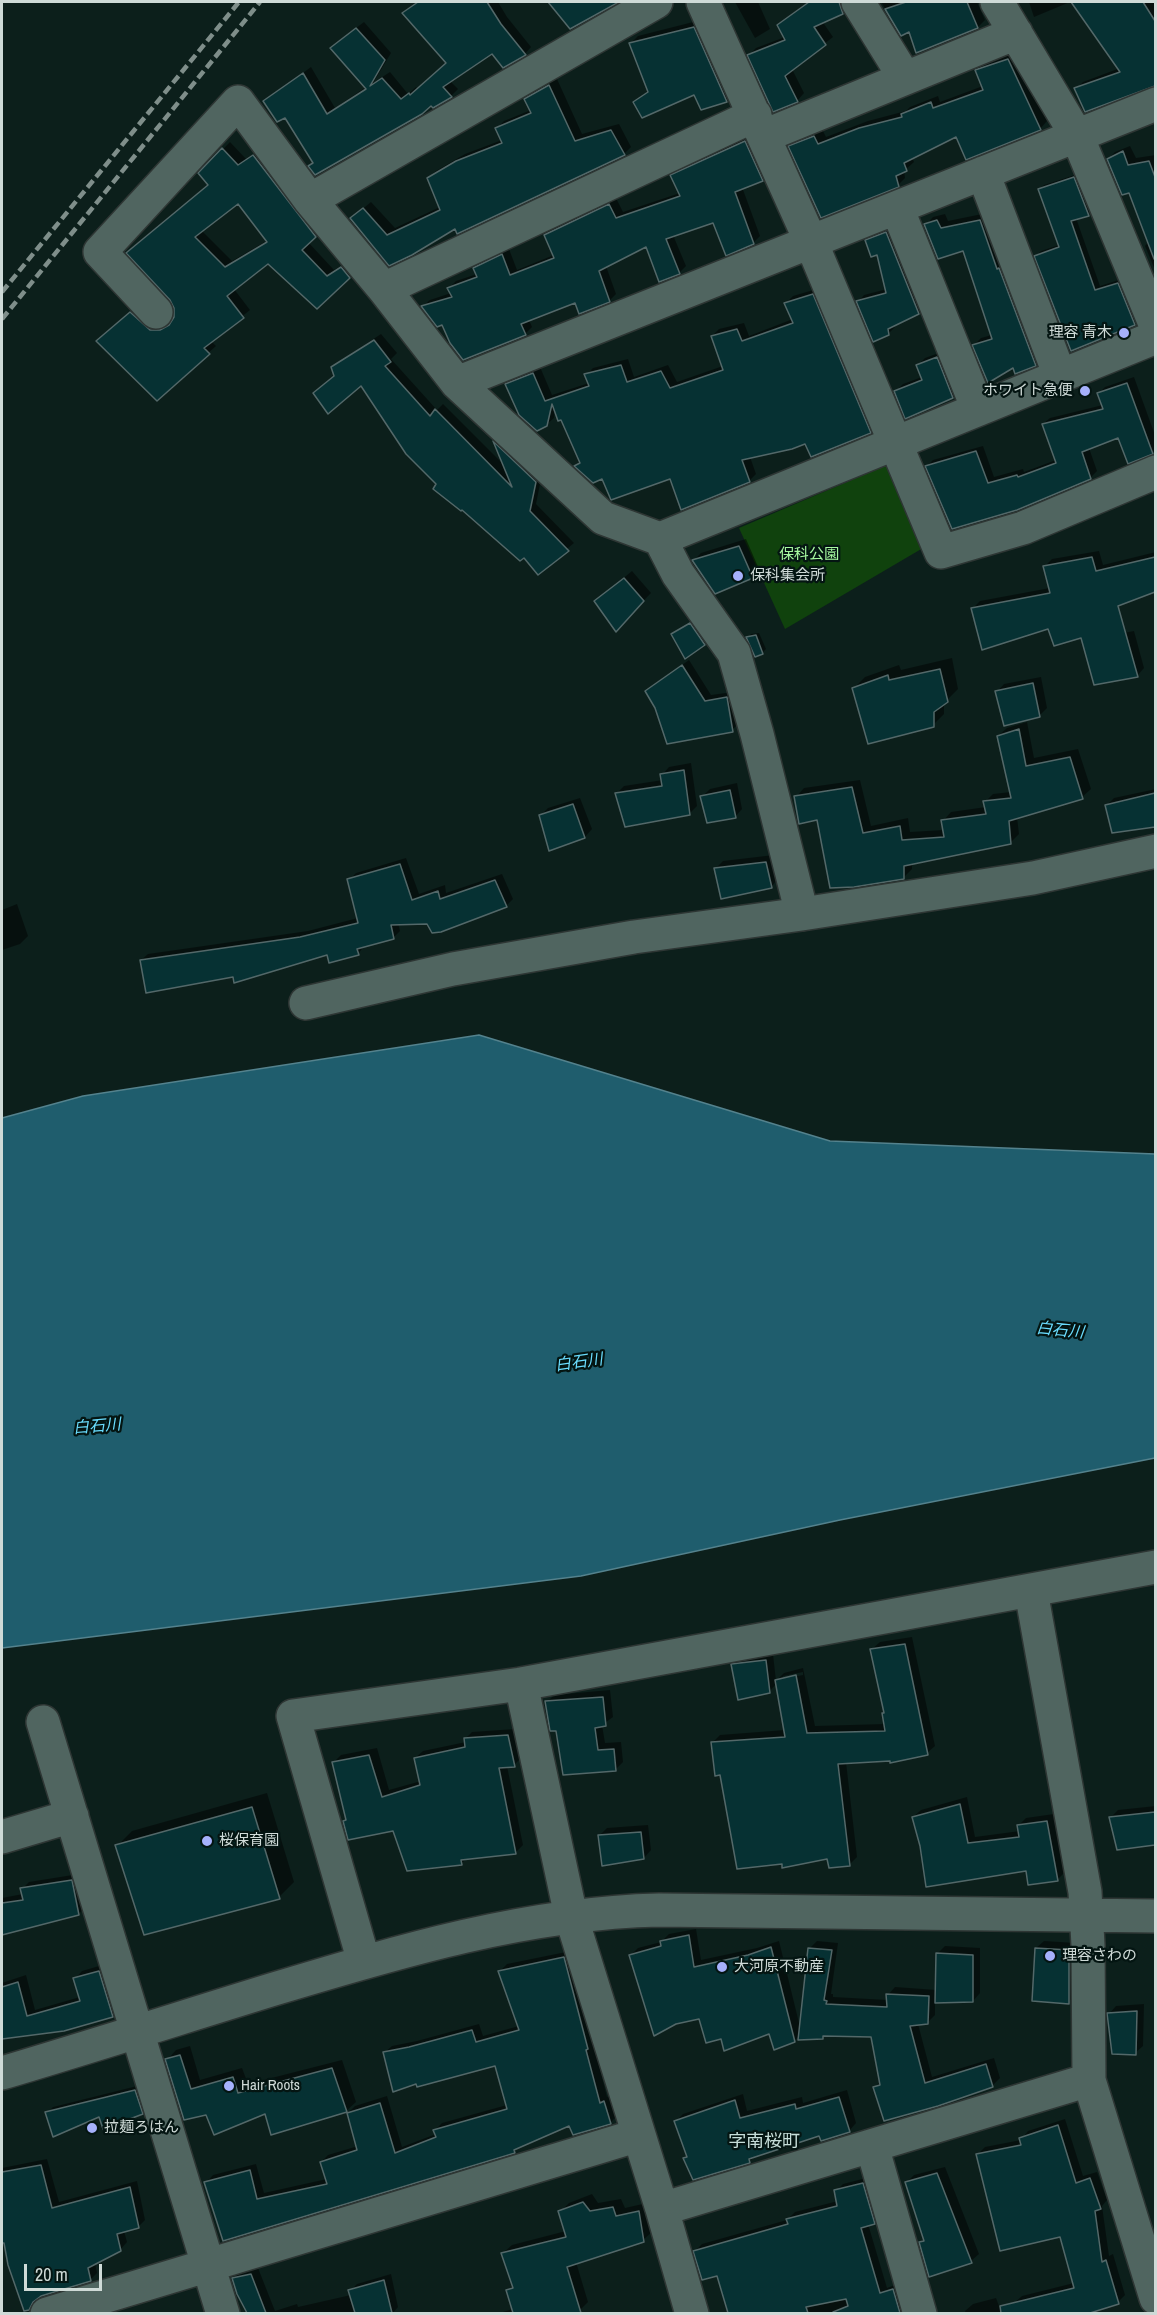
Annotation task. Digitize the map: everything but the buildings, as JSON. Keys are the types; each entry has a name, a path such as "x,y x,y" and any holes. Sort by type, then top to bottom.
{"street":[{"path":"310,200 656,2"},
{"path":"702,2 810,242 941,552 1023,528 1155,472"},
{"path":"858,2 905,78"},
{"path":"996,2 1077,136 1155,326"},
{"path":"384,289 759,126 905,78 1016,33"},
{"path":"156,312 100,252 238,102 310,200 458,383 603,518 660,539 678,574 734,653 757,734 802,914"},
{"path":"458,383 1155,104"},
{"path":"983,173 1060,376"},
{"path":"897,208 978,409"},
{"path":"660,539 1155,337"},
{"path":"306,1003 453,969 634,938 1033,878 1155,851"},
{"path":"364,1962 293,1716 521,1684 1155,1567"},
{"path":"1032,1591 1084,1885 1089,2080 1155,2298"},
{"path":"521,1684 571,1916 692,2313"},
{"path":"43,1722 224,2313"},
{"path":"2,1837 72,1816"},
{"path":"2,2073 364,1962 495,1929 571,1916 610,1911 659,1910 1155,1917"},
{"path":"662,2209 1089,2080"},
{"path":"47,2313 639,2135"},
{"path":"872,2146 920,2313"}],"green space":[{"name":"保科公園","path":"889,464 923,548 785,629 739,528"}],"water":[{"name":"白石川","path":"479,1035 830,1141 1155,1154 1155,1458 840,1520 581,1576 2,1648 2,1118 83,1096"}],"railway":[{"path":"2,292 239,2"},
{"path":"2,319 260,2"}],"place":[{"name":"理容 青木","path":"1124,333"},
{"name":"ホワイト急便","path":"1085,391"},
{"name":"保科集会所","path":"738,576"},
{"name":"桜保育園","path":"207,1841"},
{"name":"理容さわの","path":"1050,1956"},
{"name":"大河原不動産","path":"722,1967"},
{"name":"Hair Roots","path":"229,2086"},
{"name":"拉麺ろはん","path":"92,2128"}],"district":[{"name":"字南桜町","path":"764,2142"}]}
